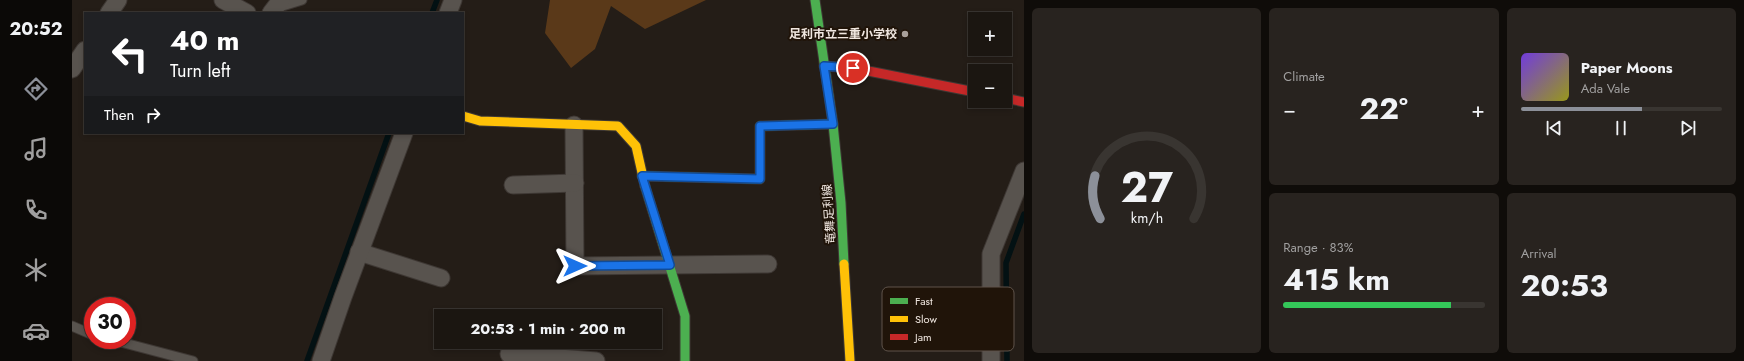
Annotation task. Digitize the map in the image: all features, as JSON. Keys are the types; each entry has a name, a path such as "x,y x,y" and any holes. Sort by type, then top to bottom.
{"street":[{"path":"110,12 118,0"},
{"path":"223,0 245,12"},
{"path":"448,12 453,0"},
{"name":"竜舞足利線","path":"815,0 833,124 841,203 850,361"},
{"path":"72,69 84,51"},
{"path":"824,66 853,68 968,91"},
{"path":"1012,99 1024,102"},
{"path":"464,116 480,121 618,126 636,146 642,176 685,316 685,361"},
{"path":"642,176 760,179 760,126 833,124"},
{"path":"574,125 575,266 768,264"},
{"path":"321,361 359,252 404,134"},
{"path":"991,287 991,254 1024,171"},
{"path":"513,185 575,183"},
{"path":"359,252 441,278"},
{"path":"509,354 596,361"}],"lane":[{"path":"275,7 302,0"},
{"path":"72,326 84,331"},
{"path":"136,346 193,361"}],"shaded area":[{"path":"550,0 706,0 645,29 611,6 595,49 571,68 545,33"}],"waterway":[{"path":"432,12 437,0"},
{"path":"307,361 389,134"},
{"path":"1006,287 1006,263 1024,214"},
{"path":"1007,351 1007,361"}],"traffic: fast":[{"path":"815,0 833,124 841,203 844,264"},
{"path":"642,176 760,179 760,126 833,124"},
{"path":"645,186 685,316 685,361"}],"traffic: slow":[{"path":"464,116 480,121 618,126 636,146 645,186"},
{"path":"844,264 850,361"}],"traffic: jam":[{"path":"824,66 853,68 968,91"},
{"path":"1012,99 1024,102"}],"place":[{"name":"足利市立三重小学校","path":"905,34"}],"route":[{"path":"575,266 670,265 642,176 760,179 760,126 833,124 824,66 853,68"}]}
